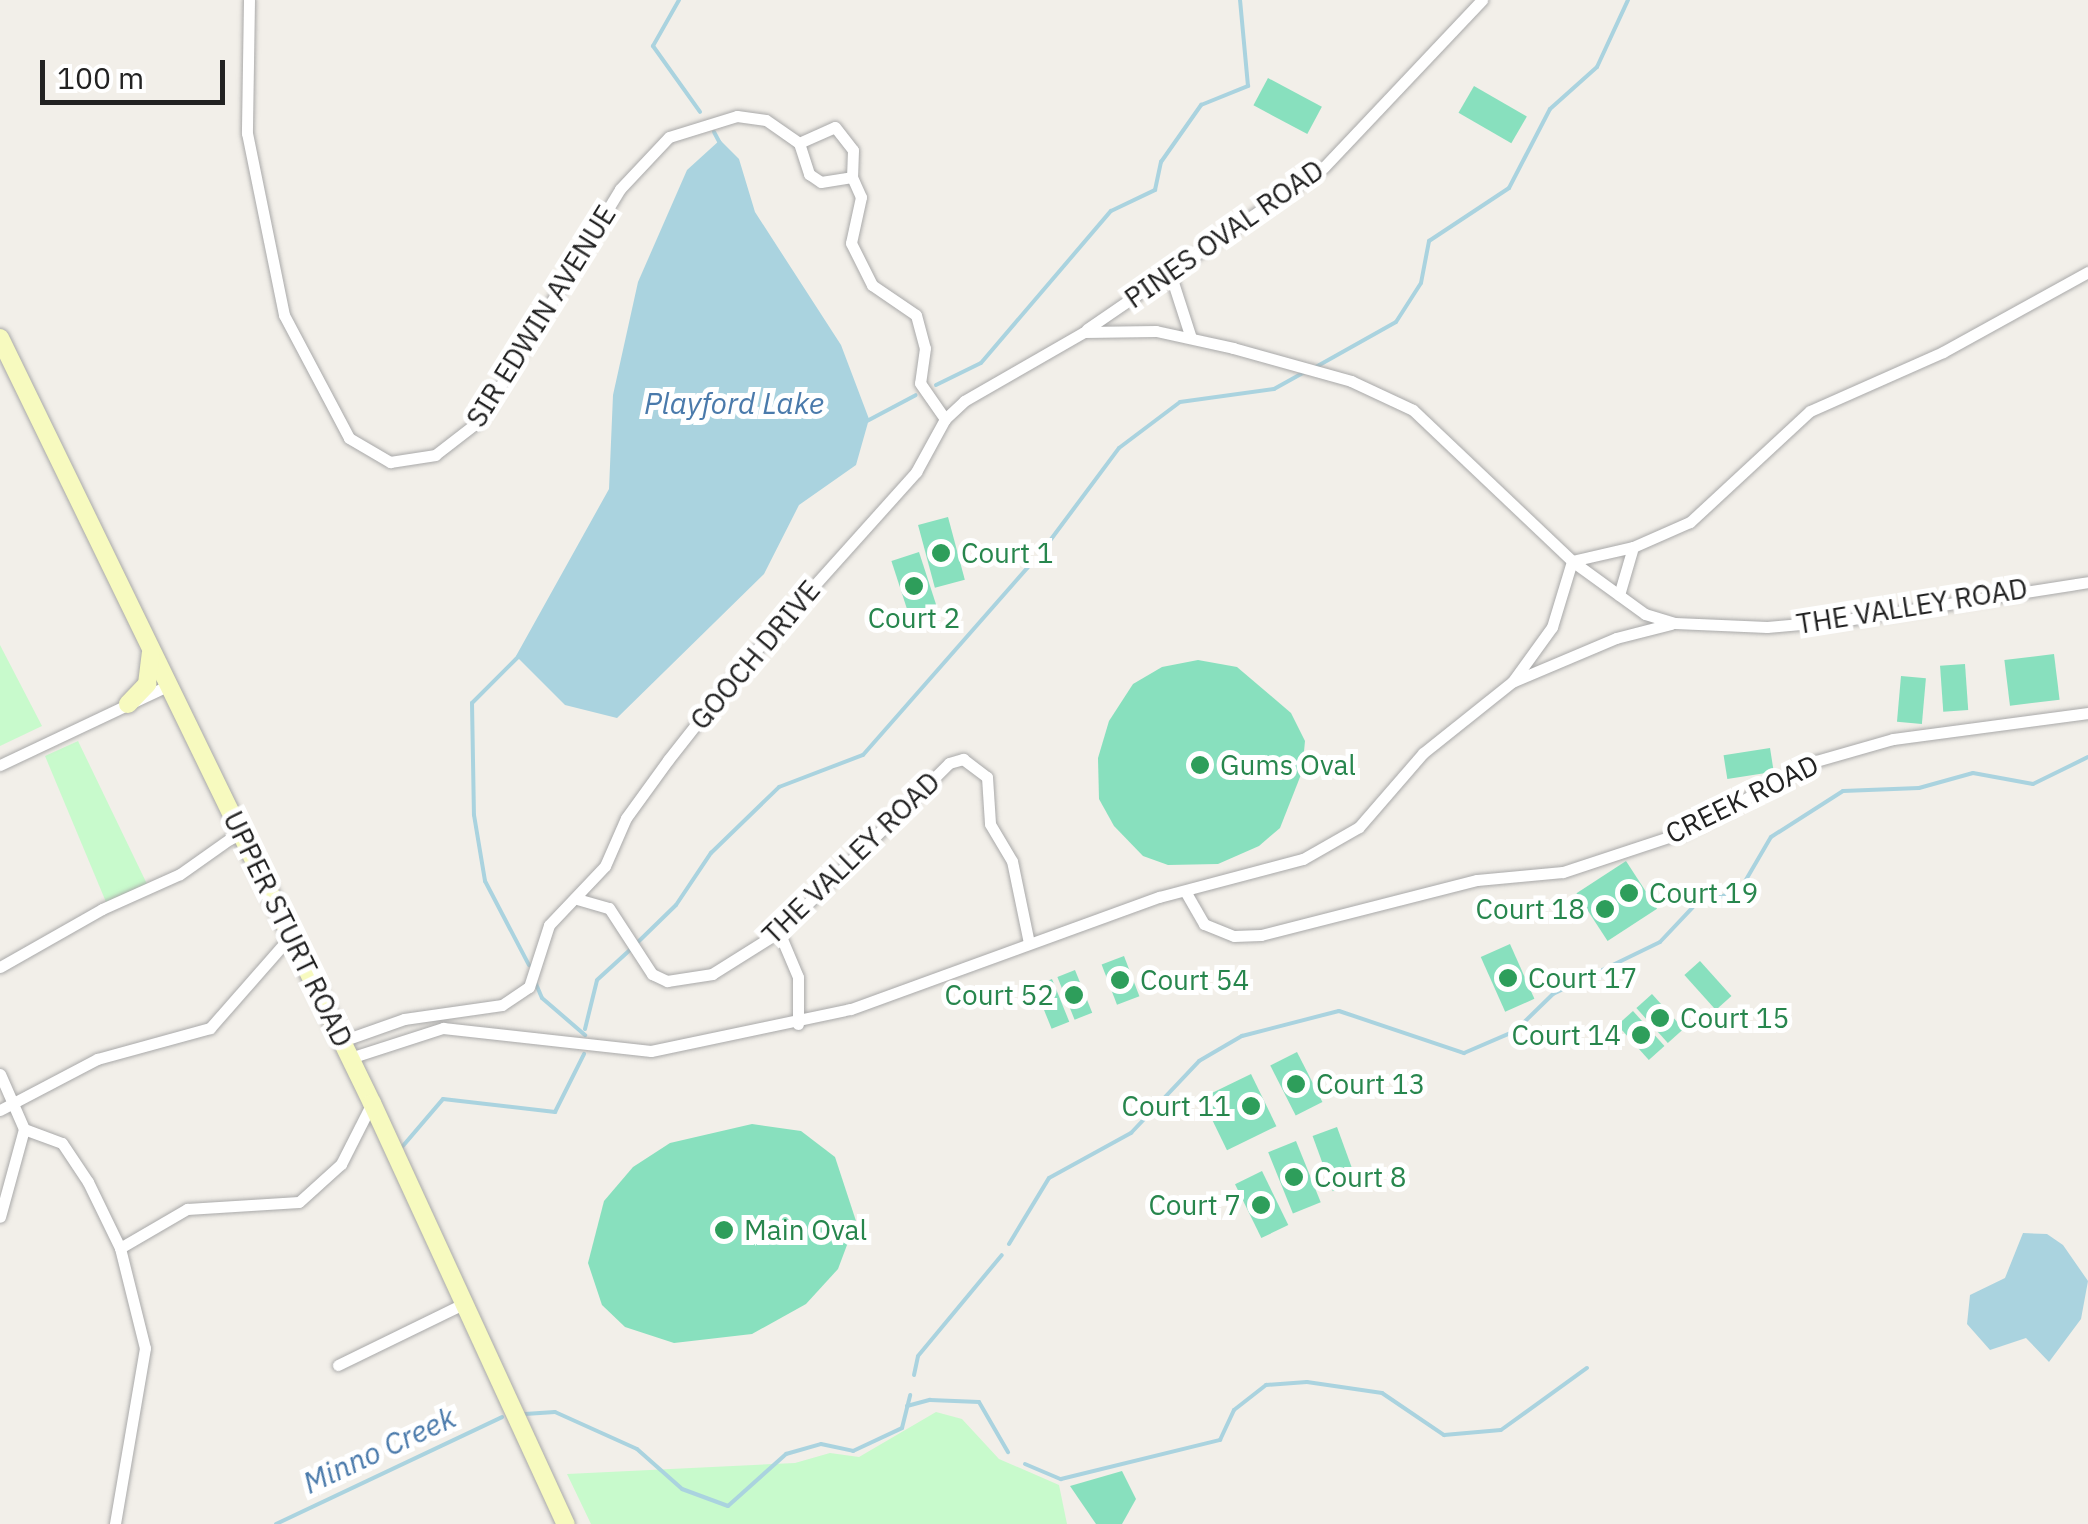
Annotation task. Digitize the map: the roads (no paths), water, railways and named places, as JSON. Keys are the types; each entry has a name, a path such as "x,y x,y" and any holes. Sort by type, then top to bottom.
{"main road":[{"name":"UPPER STURT ROAD","path":"0,338 372,1103 563,1523"},
{"path":"128,704 147,684 151,648"}],"street":[{"name":"SIR EDWIN AVENUE","path":"249,0 247,133 284,315 349,438 390,462 435,456 478,421 652,148 704,122 736,116 766,120 799,143 809,174 821,182 852,176"},
{"name":"PINES OVAL ROAD","path":"945,419 964,400 1084,332 1324,168 1482,0"},
{"path":"799,143 836,127 853,150 852,176 861,197 851,243 861,270 884,298 902,302 916,315 925,348 920,384 945,419"},
{"path":"1170,272 1191,338"},
{"path":"1084,332 1120,329 1191,338 1320,372 1414,410 1572,561 1633,547 1690,522 1810,412 1943,352 2088,272"},
{"name":"GOOCH DRIVE","path":"346,1050 404,1020 517,998 530,987 549,925 605,866 626,818 668,760 742,666 916,472 945,419"},
{"path":"1619,595 1633,547"},
{"name":"THE VALLEY ROAD","path":"346,1050 443,1028 634,1052 798,1024 1186,891 1303,860 1359,827 1423,753 1512,682 1552,627 1572,561 1645,614 1675,622 1767,627 1846,620 2088,582"},
{"name":"THE VALLEY ROAD","path":"1512,682 1616,638 1675,622"},
{"path":"0,765 169,685"},
{"name":"CREEK ROAD","path":"1186,891 1204,924 1234,936 1261,935 1477,880 1562,872 1684,832 1816,761 1893,739 2088,712"},
{"name":"THE VALLEY ROAD","path":"576,899 608,908 640,955 667,981 712,974 778,932 949,763 963,759 979,765 986,777 990,824 1012,861 1029,943"},
{"path":"0,967 102,909 180,874 241,831"},
{"path":"778,932 798,977 798,1024"},
{"path":"0,1110 97,1059 210,1028 290,937"},
{"path":"0,1074 24,1129 0,1217"},
{"path":"120,1248 187,1209 299,1202 341,1164 372,1103"},
{"path":"24,1129 62,1142 120,1248 146,1368 115,1524"},
{"path":"338,1364 461,1305"}],"water":[{"name":"Playford Lake","path":"720,140 739,159 755,212 841,345 869,419 856,465 799,505 764,574 617,718 565,705 516,656 609,489 613,395 638,282 687,170"},
{"path":"2023,1233 2047,1234 2063,1245 2088,1281 2081,1319 2049,1362 2026,1338 1990,1350 1967,1324 1970,1295 2005,1278"}],"waterway":[{"path":"679,0 653,46 700,112"},
{"path":"936,385 981,363 1111,211 1155,190 1161,162 1201,105 1248,86 1240,0"},
{"path":"1314,368 1396,322 1421,283 1429,241 1509,188 1550,109 1597,67 1628,0"},
{"path":"714,132 721,145"},
{"path":"1040,554 1119,448 1180,402 1274,389 1305,372"},
{"path":"867,421 916,395"},
{"path":"638,942 676,905 711,853 779,787 863,755 1031,564"},
{"path":"518,657 472,703 474,815 485,881 529,965"},
{"name":"Minno Creek","path":"1712,900 1740,890 1771,837 1843,791 1919,788 1973,773 2033,784 2088,757"},
{"name":"Minno Creek","path":"1009,1244 1049,1178 1131,1133 1199,1061 1242,1036 1339,1011 1464,1053 1515,1031 1553,994 1660,942 1693,907"},
{"path":"585,1029 597,980 631,949"},
{"path":"536,984 542,998 585,1035"},
{"path":"402,1147 443,1099 555,1112 584,1054"},
{"name":"Minno Creek","path":"914,1375 918,1356 1002,1255"},
{"path":"1025,1464 1061,1479 1220,1440 1234,1410 1266,1385 1307,1382 1382,1393 1444,1435 1501,1430 1587,1368"},
{"name":"Minno Creek","path":"525,1414 555,1412 637,1449 682,1489 728,1506 786,1454 821,1444 853,1451 902,1428 910,1395"},
{"path":"907,1406 930,1400 979,1402 1008,1452"},
{"name":"Minno Creek","path":"276,1524 502,1417"}],"place":[{"name":"Court 1","path":"941,553"},
{"name":"Court 2","path":"914,586"},
{"name":"Gums Oval","path":"1200,765"},
{"name":"Court 19","path":"1629,893"},
{"name":"Court 18","path":"1605,909"},
{"name":"Court 17","path":"1508,978"},
{"name":"Court 54","path":"1120,980"},
{"name":"Court 52","path":"1074,995"},
{"name":"Court 15","path":"1660,1018"},
{"name":"Court 14","path":"1641,1035"},
{"name":"Court 13","path":"1296,1084"},
{"name":"Court 11","path":"1251,1106"},
{"name":"Court 8","path":"1294,1177"},
{"name":"Court 7","path":"1261,1205"},
{"name":"Main Oval","path":"724,1230"}]}
